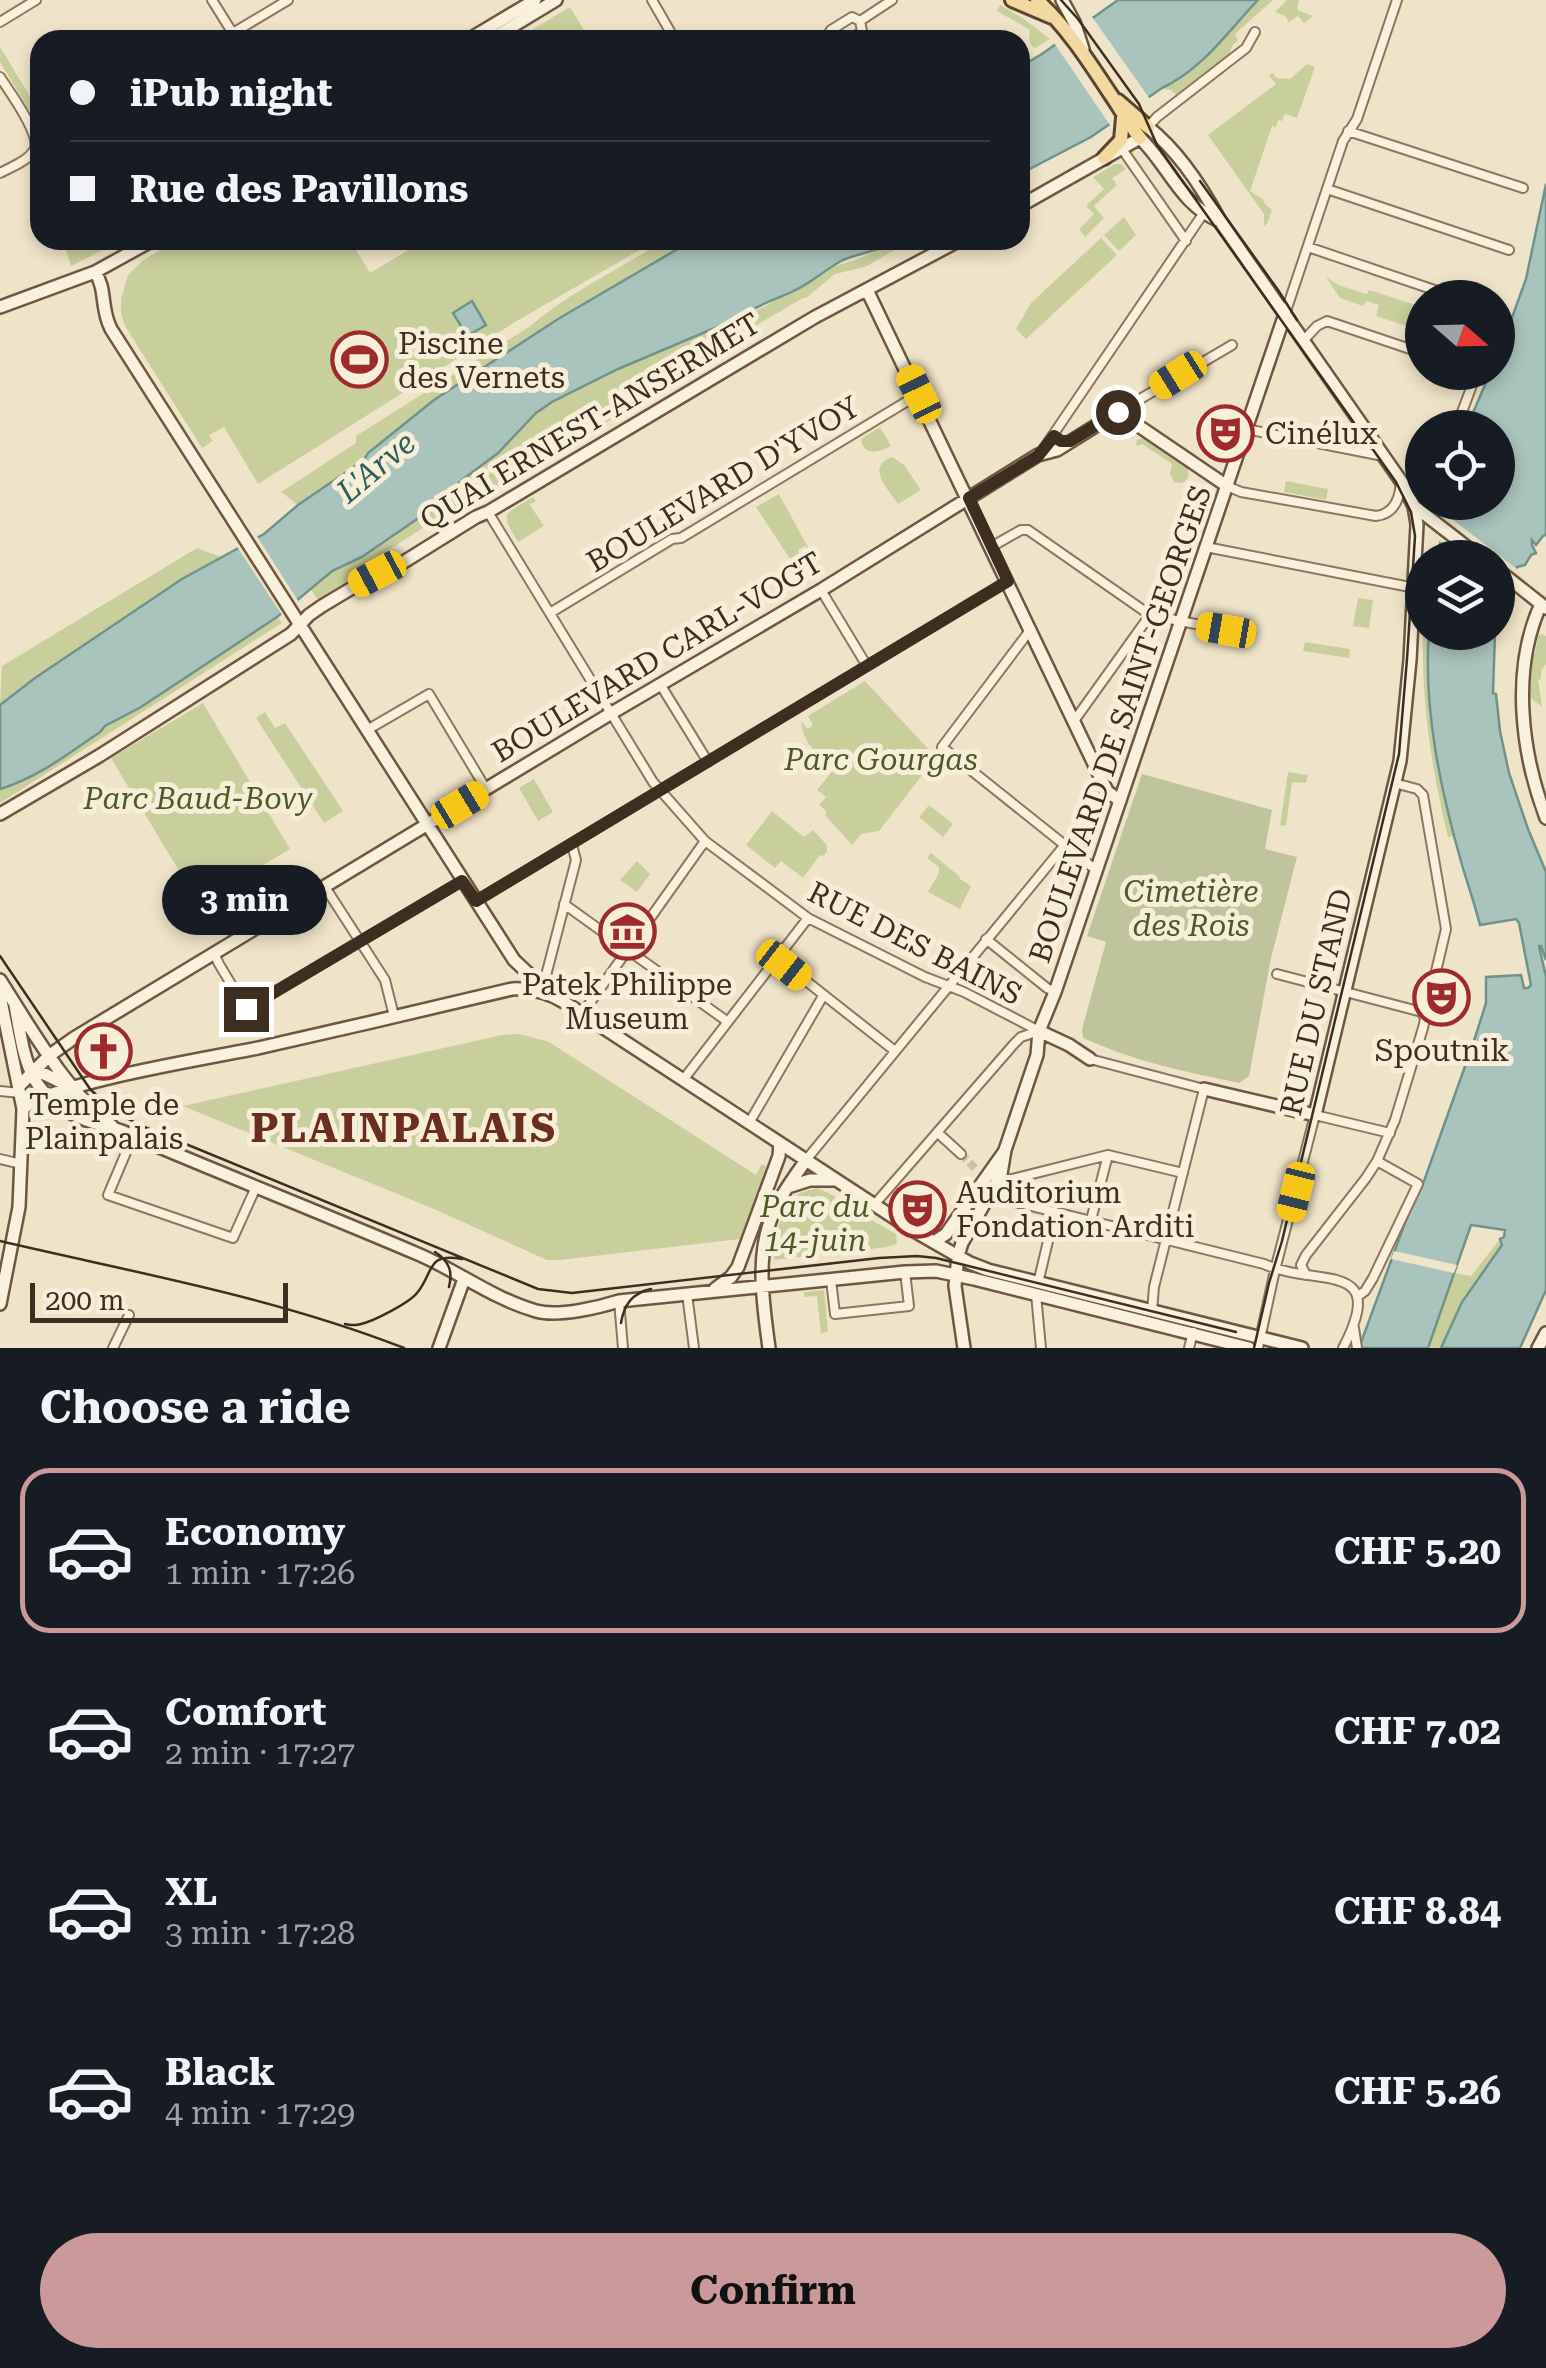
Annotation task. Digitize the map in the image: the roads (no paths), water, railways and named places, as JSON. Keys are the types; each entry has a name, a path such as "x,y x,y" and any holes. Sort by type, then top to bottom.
{"main road":[{"path":"1012,0 1070,26 1112,96 1136,124 1104,158"},
{"path":"1041,0 1054,18"}],"street":[{"path":"0,22 36,0"},
{"path":"212,0 231,30"},
{"path":"245,30 288,0"},
{"path":"485,30 535,0"},
{"path":"506,30 556,0"},
{"path":"652,0 669,30"},
{"path":"860,21 892,0"},
{"path":"1286,314 1327,189 1348,131 1358,119 1397,0"},
{"path":"1054,18 1065,4"},
{"path":"1065,4 1070,26"},
{"path":"830,30 852,17 860,21"},
{"path":"860,21 862,30"},
{"path":"1030,200 1122,149 1136,124 1246,48 1255,32"},
{"path":"0,77 30,126"},
{"path":"1136,124 1166,141 1405,489"},
{"path":"1136,124 1188,202 1220,221"},
{"path":"1348,131 1524,188"},
{"path":"1122,149 1186,241"},
{"path":"0,172 30,156"},
{"path":"1327,189 1509,250"},
{"path":"1038,456 1203,214"},
{"path":"1308,247 1405,280"},
{"path":"0,307 95,272 135,250"},
{"name":"QUAI ERNEST-ANSERMET","path":"0,814 291,634 298,620 394,568 824,312 942,250"},
{"path":"95,272 111,329 514,960 547,991 874,1204 981,1268 1222,1344 1249,1348"},
{"path":"868,290 1100,775 1120,802"},
{"name":"BOULEVARD DE SAINT-GEORGES","path":"987,1178 1006,1150 1037,1055 1039,1031 1286,314"},
{"path":"1303,341 1322,322 1333,321 1405,347"},
{"name":"BOULEVARD CARL-VOGT","path":"20,1089 32,1071 66,1043 1038,456 1057,450 1232,345"},
{"name":"BOULEVARD D'YVOY","path":"550,613 919,394"},
{"path":"1118,412 1241,492 1376,516 1394,508 1401,482"},
{"path":"1246,429 1383,456"},
{"path":"1054,436 1070,441"},
{"path":"1401,482 1405,484"},
{"name":"RUE DES BAINS","path":"488,512 660,792 705,841 808,918 1039,1031"},
{"path":"1438,520 1461,540"},
{"path":"992,548 1028,530 1150,615 1226,630"},
{"path":"1206,548 1405,586"},
{"path":"476,901 1008,581"},
{"path":"1515,583 1544,606 1528,640 1524,689 1528,750 1546,818"},
{"path":"820,590 867,666"},
{"path":"1074,722 1150,615"},
{"path":"1528,640 1546,627"},
{"path":"1032,629 942,747 1096,870"},
{"name":"RUE DU STAND","path":"1259,1343 1394,784 1402,744 1409,650"},
{"path":"660,684 708,762"},
{"path":"366,730 429,694 486,789"},
{"path":"1100,775 1126,784"},
{"path":"1394,784 1417,789 1423,795 1446,929 1429,1002 1422,1012"},
{"path":"582,1014 705,841"},
{"path":"547,991 576,860 572,845"},
{"path":"768,1348 762,1287 766,1236 774,1210 806,1160 1064,846"},
{"path":"214,953 246,1009 462,881"},
{"path":"325,887 385,980 394,1016"},
{"path":"564,904 728,1022"},
{"path":"683,1080 808,918"},
{"path":"986,939 1055,992"},
{"path":"776,958 895,1051"},
{"path":"512,989 516,978 514,960"},
{"path":"1277,974 1422,1012"},
{"path":"0,980 73,1088 90,1108 116,1128"},
{"path":"23,1109 46,1095 73,1088 512,989 547,991"},
{"path":"0,996 8,1060 23,1109 16,1225 0,1304"},
{"path":"750,1123 824,996"},
{"path":"16,1005 25,1052 46,1095"},
{"path":"1306,1275 1301,1266 1306,1255 1378,1161 1390,1134 1425,1019 1422,1012"},
{"path":"874,1204 1018,1040 1039,1031 1090,1059 1390,1134"},
{"path":"25,1052 34,1060 50,1055"},
{"path":"8,1060 73,1088"},
{"path":"73,1088 67,1101 78,1116"},
{"path":"1152,1310 1154,1288 1204,1088"},
{"path":"3,1091 20,1089 46,1095 78,1116 116,1128 438,1264 533,1310 600,1307 619,1301 932,1271 1152,1310 1259,1343 1302,1348"},
{"path":"938,1133 960,1154"},
{"path":"134,1136 108,1195 234,1238 256,1187"},
{"path":"712,1292 738,1267 779,1156 780,1143"},
{"path":"934,1242 946,1234 987,1178 1108,1155 1183,1173"},
{"path":"1091,1220 1108,1155"},
{"path":"0,1159 21,1164"},
{"path":"1358,1296 1373,1278 1418,1184 1378,1161"},
{"path":"964,1348 955,1274 987,1178"},
{"path":"788,1187 814,1180 838,1180"},
{"path":"1016,1202 1264,1264 1275,1270 1346,1283 1358,1296 1359,1308 1343,1348"},
{"path":"1041,1348 1037,1288 1056,1212"},
{"path":"831,1280 835,1314 909,1306 905,1272"},
{"path":"960,1305 974,1278"},
{"path":"443,1345 464,1279"},
{"path":"687,1294 694,1348"},
{"path":"619,1301 623,1348"},
{"path":"114,1348 129,1315"},
{"path":"1354,1327 1356,1348"},
{"path":"1189,1348 1193,1332"},
{"path":"1538,1348 1546,1332"}],"water":[{"path":"1118,0 1258,0 1190,71 1091,137 1030,169 1030,61"},
{"path":"1546,184 1546,535 1536,545 1532,540 1536,553 1515,573 1515,540 1441,540 1444,520 1515,520 1515,410 1474,410 1483,390 1515,390 1515,309 1526,279"},
{"name":"L'Arve","path":"676,250 874,250 843,260 803,286 741,317 618,369 552,402 433,508 362,557 332,571 277,617 141,707 105,726 64,757 0,789 0,705 182,579 264,534 298,505 364,460 434,400 558,319"},
{"path":"472,301 486,325 467,336 453,313"},
{"path":"1428,650 1494,650 1493,693 1509,773 1546,872 1546,960 1539,946 1546,977 1546,1290 1520,1348 1441,1348 1462,1302 1504,1237 1505,1230 1471,1225 1428,1348 1359,1348 1473,1044 1486,1003 1486,977 1521,975 1524,988 1531,985 1516,919 1480,925 1447,809 1435,750"}],"tunnel":[{"path":"961,1154 976,1169"}],"tram line":[{"path":"1061,0 1139,104 1157,145 1396,482 1411,512 1415,536 1399,754 1254,1348"},
{"path":"1200,181 1297,320"},
{"path":"0,956 90,1089 113,1111 538,1289 572,1293 917,1256 1236,1332"},
{"path":"0,1241 255,1300 404,1348"},
{"path":"435,1252 449,1267 449,1287"},
{"path":"345,1324 359,1325 391,1311 417,1293 436,1261 462,1259"},
{"path":"621,1323 630,1301 651,1289"}],"place":[{"name":"Piscine des Vernets","path":"359,360"},
{"name":"Cinélux","path":"1226,433"},
{"name":"Patek Philippe Museum","path":"627,931"},
{"name":"Spoutnik","path":"1442,997"},
{"name":"Temple de Plainpalais","path":"104,1051"},
{"name":"Auditorium Fondation Arditi","path":"917,1209"}],"district":[{"name":"PLAINPALAIS","path":"404,1128"}],"park label":[{"name":"Parc Gourgas","path":"881,759"},
{"name":"Parc Baud-Bovy","path":"198,798"},
{"name":"Cimetière des Rois","path":"1191,908"},
{"name":"Parc du 14-juin","path":"815,1223"}]}
